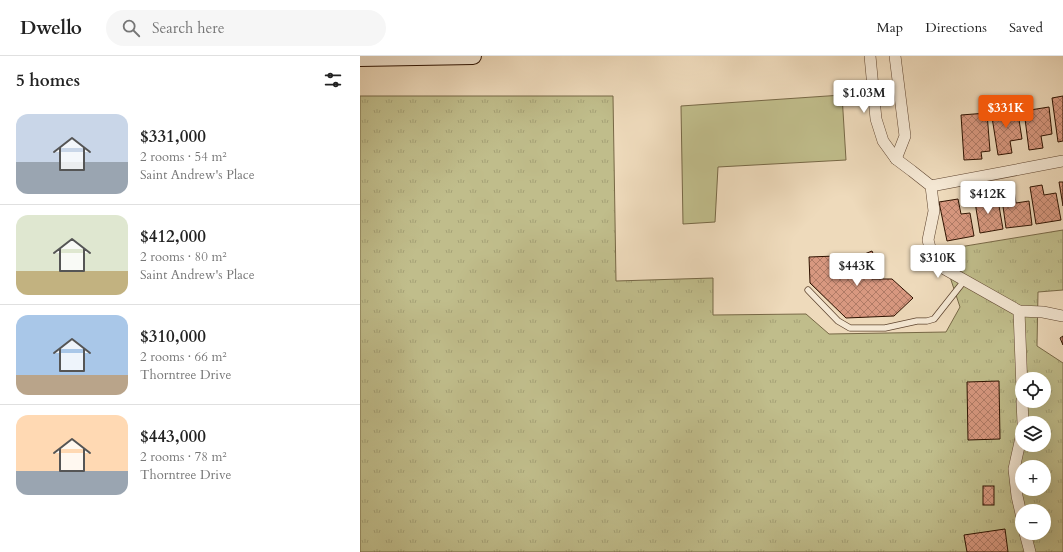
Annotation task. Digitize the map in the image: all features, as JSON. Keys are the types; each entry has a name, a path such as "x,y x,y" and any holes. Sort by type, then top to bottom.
{"main road":[{"path":"360,58 472,56"}],"street":[{"path":"870,56 876,118 883,141 896,159 931,186 934,211 928,240 934,263 1019,311 1043,312 1063,316"},
{"path":"895,56 905,136 896,159"},
{"path":"931,186 1063,161"},
{"path":"1019,311 1021,372"},
{"path":"1018,452 1014,469 1019,504"},
{"path":"1027,540 1030,552"}],"lane":[{"path":"808,290 838,321 850,328 885,328 911,322 934,319 964,281"}],"green space":[{"path":"842,95 846,160 718,167 715,222 683,224 681,106"},
{"path":"360,96 613,96 616,281 713,278 713,315 806,314 829,334 946,332 960,307 941,250 1063,230 1063,290 1038,292 1037,346 1063,363 1063,552 360,552"}],"building":[{"path":"1063,96 1063,141 1058,142 1052,98"},
{"path":"1017,107 1022,139 1010,141 1012,153 998,155 991,111"},
{"path":"1049,107 1052,134 1041,136 1043,148 1029,150 1024,111"},
{"path":"987,113 990,151 981,152 982,159 964,160 961,115"},
{"path":"1059,182 1063,182 1063,206"},
{"path":"1042,185 1044,195 1056,193 1061,220 1036,224 1030,187"},
{"path":"1014,190 1016,203 1029,201 1032,225 1006,228 1001,192"},
{"path":"987,194 990,207 999,206 1003,229 980,233 974,196"},
{"path":"958,199 961,214 970,213 974,236 947,241 939,202"},
{"path":"872,251 878,265 872,279 892,279 913,298 894,316 846,318 810,283 809,257 836,256 851,270 857,257"},
{"path":"1063,336 1063,345 1060,338"},
{"path":"999,381 1000,439 968,440 967,382"},
{"path":"983,486 994,486 994,505 983,505"},
{"path":"1005,529 1008,552 967,552 964,535"}]}
